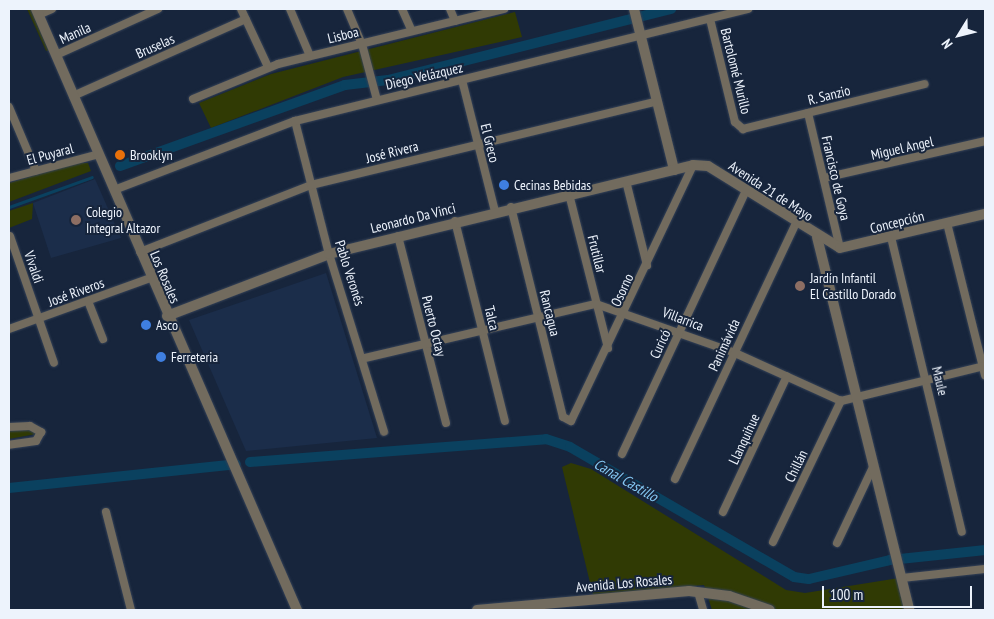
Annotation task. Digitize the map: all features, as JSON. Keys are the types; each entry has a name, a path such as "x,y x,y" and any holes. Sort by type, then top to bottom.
{"street":[{"path":"37,12 52,9"},
{"name":"Manila","path":"56,55 158,9"},
{"path":"242,9 268,67"},
{"path":"290,9 310,56"},
{"path":"347,9 362,44 376,96"},
{"path":"402,9 412,32"},
{"path":"450,9 455,21"},
{"name":"Diego Velázquez","path":"114,190 295,121 376,96 462,80 640,32 710,19 748,9"},
{"name":"Lisboa","path":"193,99 268,67 504,10"},
{"path":"634,11 674,170 693,165"},
{"name":"Los Rosales","path":"37,12 226,455 297,610"},
{"name":"Bruselas","path":"73,96 246,19"},
{"name":"Bartolomé Murillo","path":"710,19 739,128"},
{"name":"El Greco","path":"462,80 495,211"},
{"name":"R. Sanzio","path":"739,128 808,114 925,84"},
{"name":"José Rivera","path":"140,252 311,185 657,101"},
{"path":"9,106 36,171"},
{"name":"Francisco de Goya","path":"808,114 840,248"},
{"name":"Pablo Veronés","path":"295,121 329,254 364,358 384,432"},
{"name":"Miguel Angel","path":"824,178 985,141"},
{"name":"El Puyaral","path":"9,178 99,154"},
{"name":"Avenida 21 de Mayo","path":"693,165 708,166 817,237 909,610"},
{"name":"Osorno","path":"569,421 626,311 693,165"},
{"name":"Leonardo Da Vinci","path":"167,316 329,254 495,211 674,170"},
{"path":"626,181 647,265"},
{"name":"Curicó","path":"622,454 746,191"},
{"name":"Frutillar","path":"570,194 608,348"},
{"name":"Rancagua","path":"511,208 563,417 569,421"},
{"name":"Concepción","path":"840,248 985,214"},
{"name":"Talca","path":"455,221 505,421"},
{"name":"Panimávida","path":"675,479 796,223"},
{"path":"841,401 985,369 947,223"},
{"name":"Vivaldi","path":"10,236 54,363"},
{"name":"Puerto Octay","path":"398,236 446,423"},
{"path":"817,237 840,248"},
{"name":"Maule","path":"891,237 962,532"},
{"name":"José Riveros","path":"9,329 151,278"},
{"path":"88,301 103,339"},
{"name":"Villarrica","path":"364,358 596,304 626,311 735,353 841,401"},
{"name":"Llanquihue","path":"723,512 787,376"},
{"name":"Chillán","path":"774,542 841,401"},
{"path":"9,427 30,426 41,432 36,441 9,445"},
{"path":"836,543 874,465"},
{"path":"106,512 131,610"},
{"path":"900,573 985,569"},
{"path":"698,592 703,610"},
{"name":"Avenida Los Rosales","path":"477,610 698,592 729,596 770,610"}],"shaded area":[{"name":"Colegio Integral Altazor","path":"95,179 121,238 51,258 33,203"},
{"path":"326,273 377,438 246,451 189,320"}],"green space":[{"path":"27,9 32,9 50,50 46,51"},
{"path":"515,12 522,37 343,77 211,128 199,103 271,74"},
{"path":"75,163 88,163 91,171 9,202 9,183"},
{"path":"33,203 32,219 9,228 9,211"},
{"path":"9,429 36,430 36,434 9,439"},
{"path":"571,463 591,469 786,590 805,593 899,578 906,610 712,610 704,585 593,595 562,467"}],"waterway":[{"path":"120,166 345,85 388,80 671,9"},
{"path":"9,207 92,177"},
{"name":"Canal Castillo","path":"250,462 546,439 570,447 794,577 809,579 890,560 985,550"},
{"path":"9,488 236,464"}],"place":[{"name":"Brooklyn","path":"120,155"},
{"name":"Cecinas Bebidas","path":"504,185"},
{"name":"Colegio Integral Altazor","path":"76,220"},
{"name":"Jardín Infantil El Castillo Dorado","path":"800,286"},
{"name":"Asco","path":"146,325"},
{"name":"Ferreteria","path":"161,357"}]}
